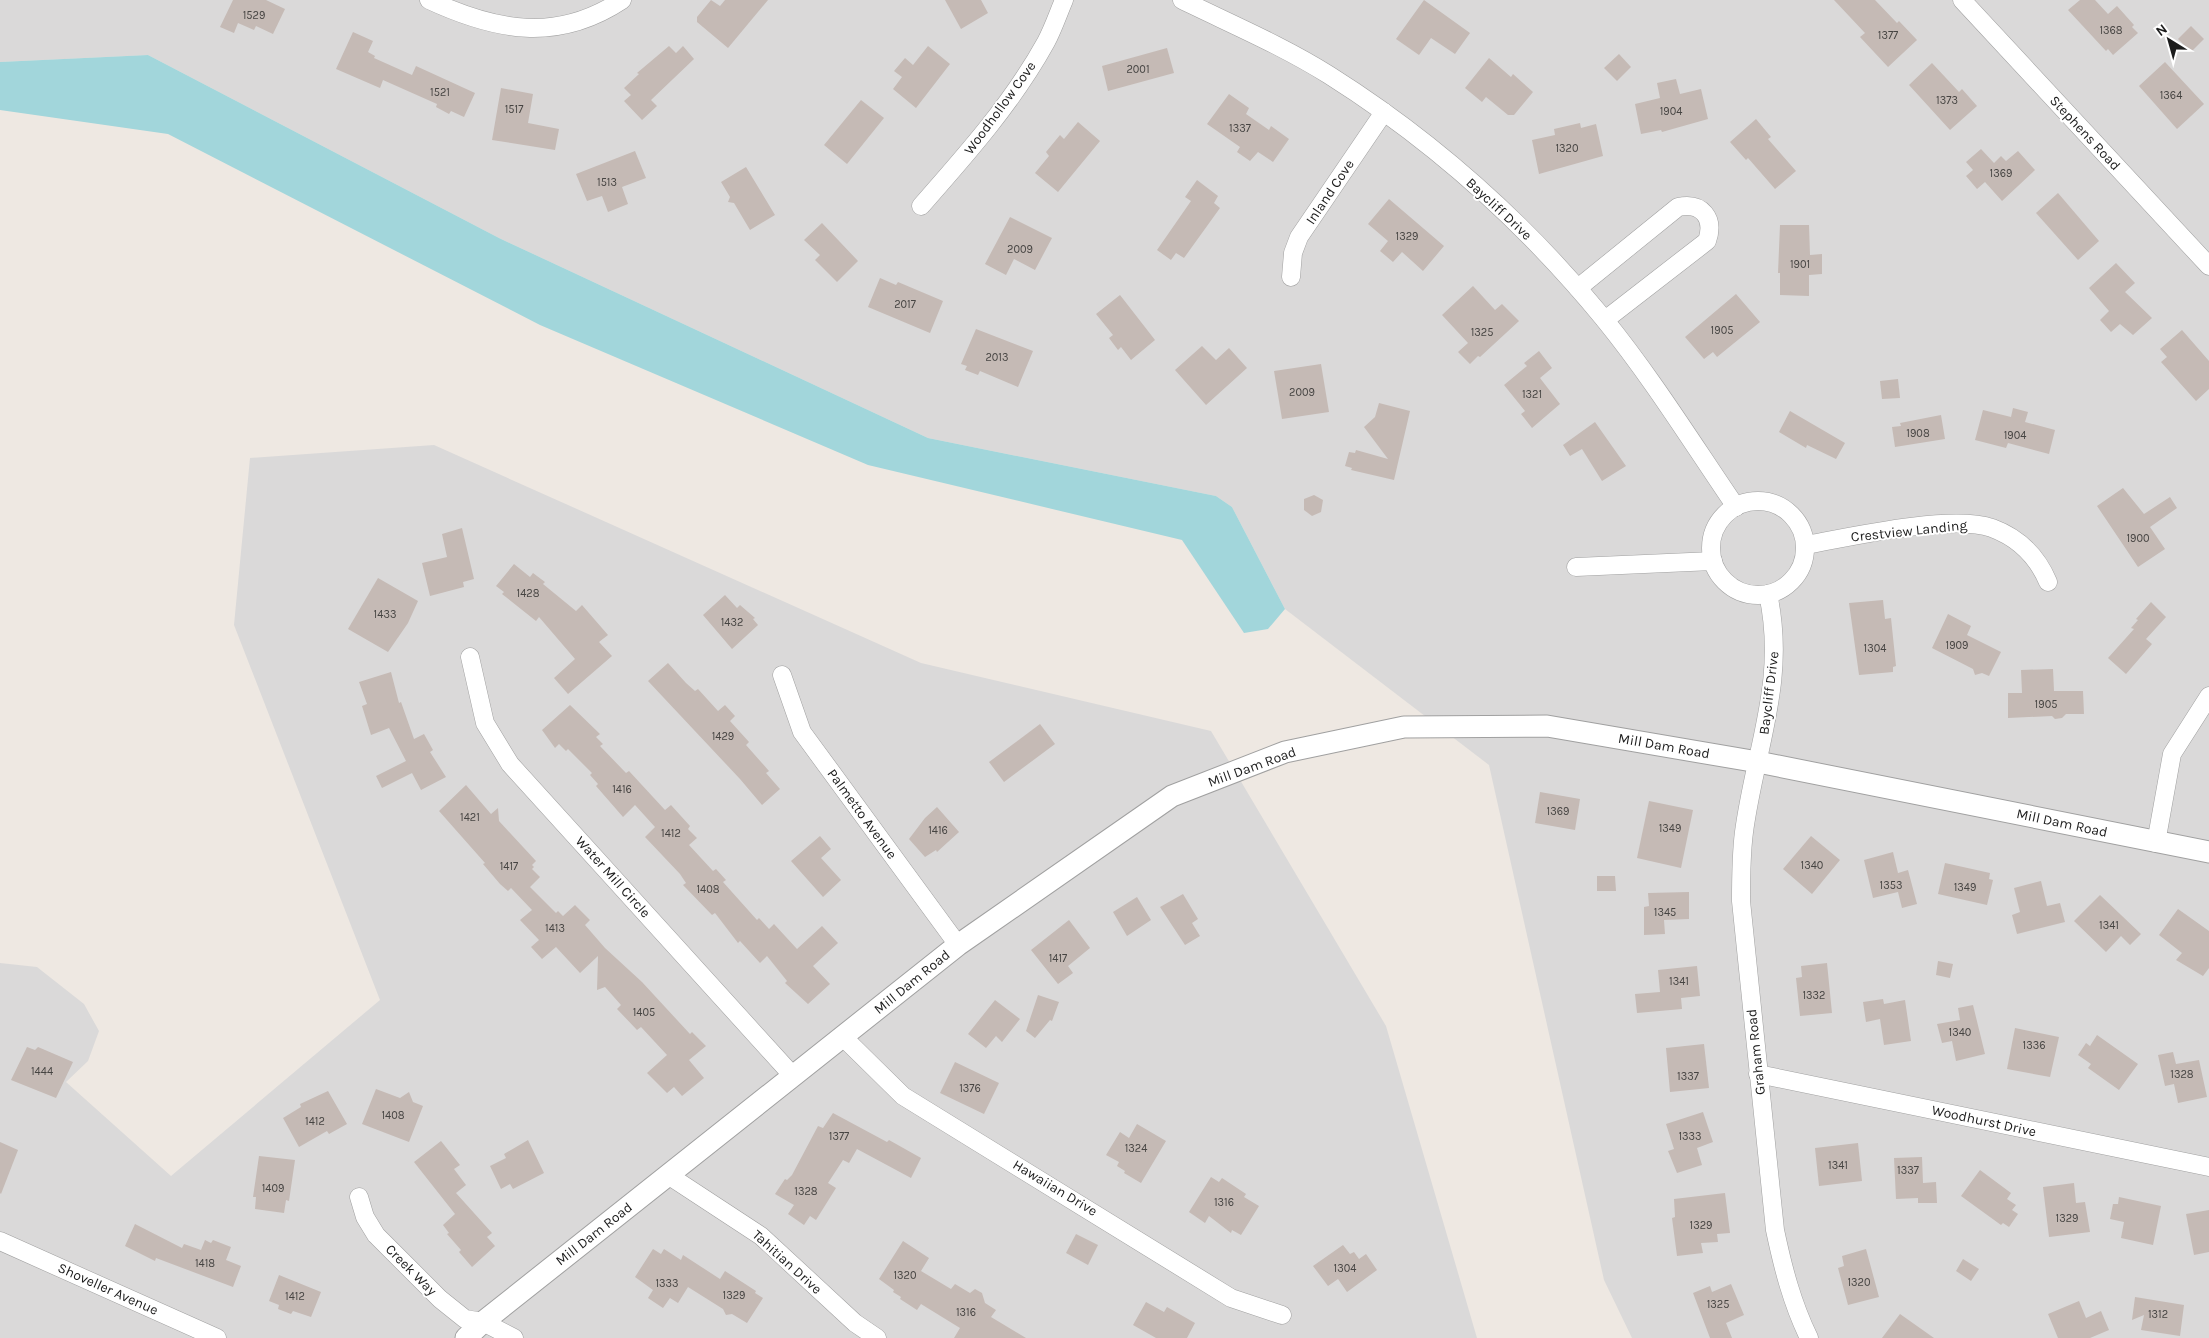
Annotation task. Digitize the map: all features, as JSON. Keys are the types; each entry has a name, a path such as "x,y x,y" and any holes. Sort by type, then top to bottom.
{"street":[{"path":"429,0 465,16 526,29 552,28 578,22 606,10 622,0"},
{"name":"Woodhollow Cove","path":"921,206 971,149 1017,88 1046,42 1064,0"},
{"name":"Baycliff Drive","path":"1182,0 1328,74 1384,112 1469,180 1523,230 1578,288 1605,320 1675,416 1736,507"},
{"name":"Stephens Road","path":"1962,0 2209,266"},
{"name":"Inland Cove","path":"1291,277 1293,253 1299,237 1384,112"},
{"path":"1578,288 1678,207 1688,205 1697,207 1705,213 1710,224 1707,241 1605,320"},
{"path":"1762,501 1781,507 1796,520 1803,532 1806,545 1805,558 1796,576 1781,590 1768,594 1745,594 1725,582 1713,562 1711,549 1718,524 1736,507 1749,502 1762,501"},
{"name":"Crestview Landing","path":"1806,545 1867,533 1967,524 1990,528 2008,535 2032,555 2048,582"},
{"path":"1576,567 1713,562"},
{"name":"Baycliff Drive","path":"1758,762 1770,705 1775,656 1774,620 1768,594"},
{"name":"Water Mill Circle","path":"470,657 485,723 510,764 793,1076"},
{"name":"Palmetto Avenue","path":"782,675 802,732 958,945"},
{"path":"2156,842 2172,754 2209,696"},
{"name":"Mill Dam Road","path":"466,1338 483,1322 958,945 1172,796 1285,752 1404,727 1547,726 1758,762 2209,852"},
{"name":"Graham Road","path":"1758,762 1744,832 1741,865 1741,901 1775,1230 1793,1302 1809,1338"},
{"name":"Hawaiian Drive","path":"843,1037 903,1096 1231,1298 1282,1315"},
{"name":"Woodhurst Drive","path":"1758,1074 2209,1167"},
{"name":"Tahitian Drive","path":"668,1175 761,1236 855,1323 877,1338"},
{"name":"Creek Way","path":"359,1197 365,1217 376,1234 409,1270 465,1319 483,1322 514,1338"},
{"name":"Shoveller Avenue","path":"0,1241 217,1338"}],"shaded area":[{"path":"0,0 2209,0 2209,1338 1632,1338 1604,1280 1489,765 1285,609 1232,507 1216,496 928,438 499,238 148,55 0,62"},
{"path":"434,445 921,663 1211,731 1386,1026 1477,1338 0,1338 0,963 37,967 84,1004 99,1031 88,1061 66,1082 171,1176 380,1000 234,625 250,458"}],"water":[{"path":"148,55 499,238 928,438 1216,496 1232,507 1285,609 1268,629 1244,633 1182,540 868,465 540,325 168,134 0,110 0,62"}],"building":[{"path":"233,0 266,0 285,9 273,34 256,26 254,30 238,23 234,33 220,27"},
{"path":"711,0 720,6 725,0 768,0 728,48 697,22 697,17"},
{"path":"945,0 981,0 988,13 961,29"},
{"path":"1424,0 1470,33 1455,54 1431,38 1419,55 1396,39"},
{"path":"1834,0 1875,0 1917,40 1888,67 1860,37 1865,33"},
{"path":"2080,0 2095,0 2108,14 2117,6 2134,25 2132,27 2138,33 2113,55 2108,49 2106,51 2068,10"},
{"path":"2191,26 2204,39 2191,52 2178,39"},
{"path":"353,32 373,41 368,52 375,56 374,58 412,75 416,66 475,93 464,117 451,111 449,114 436,107 437,104 383,80 380,88 336,69"},
{"path":"669,46 676,53 683,46 694,59 651,100 657,106 642,120 624,101 631,95 624,88 639,74 637,73"},
{"path":"928,46 950,64 916,108 893,89 902,77 894,71 905,58 913,65"},
{"path":"1167,48 1174,73 1108,91 1102,66"},
{"path":"1619,54 1631,67 1617,81 1604,68"},
{"path":"1489,58 1511,77 1513,74 1533,92 1514,115 1508,115 1486,97 1482,102 1465,88"},
{"path":"2165,62 2204,104 2177,129 2139,86"},
{"path":"1932,63 1959,92 1962,89 1977,106 1950,130 1909,85"},
{"path":"1676,79 1680,94 1701,89 1708,119 1662,132 1661,130 1641,134 1635,104 1660,98 1657,83"},
{"path":"501,88 533,94 528,123 559,129 555,150 492,140"},
{"path":"1229,94 1249,108 1246,114 1269,130 1271,126 1289,139 1273,162 1258,152 1250,161 1237,152 1240,147 1207,124"},
{"path":"861,100 884,118 847,164 824,145"},
{"path":"1756,119 1771,137 1768,139 1796,171 1775,189 1748,158 1746,160 1730,142"},
{"path":"1078,122 1100,141 1058,192 1035,173 1049,156 1046,152 1060,135 1064,139"},
{"path":"1580,123 1581,128 1596,124 1603,156 1539,174 1532,140 1555,135 1554,129"},
{"path":"1981,149 1994,163 2001,156 2006,161 2018,151 2035,170 2002,201 1985,182 1977,189 1966,176 1973,170 1966,162"},
{"path":"635,151 646,178 622,187 628,204 608,212 602,196 587,201 576,174"},
{"path":"746,167 775,215 750,230 734,203 728,202 730,197 721,182"},
{"path":"1197,180 1218,196 1214,203 1220,208 1184,258 1176,253 1171,260 1157,250 1191,201 1185,197"},
{"path":"2058,193 2099,241 2078,260 2036,213"},
{"path":"1389,199 1444,246 1423,271 1402,252 1393,262 1380,251 1388,241 1368,224"},
{"path":"1010,217 1052,238 1035,270 1014,259 1006,275 985,264"},
{"path":"822,223 858,261 837,282 815,260 820,255 804,240"},
{"path":"1780,225 1809,225 1810,255 1822,254 1822,274 1809,275 1809,296 1780,295 1780,273 1778,273"},
{"path":"2116,263 2135,283 2125,292 2152,318 2133,335 2120,324 2111,332 2100,320 2109,311 2089,288"},
{"path":"880,278 896,285 898,282 943,301 930,333 868,307"},
{"path":"1473,286 1495,310 1502,304 1519,321 1470,364 1458,352 1468,343 1442,315"},
{"path":"1736,294 1760,322 1717,357 1713,352 1704,359 1685,337"},
{"path":"1120,295 1155,340 1131,360 1121,347 1118,350 1109,338 1113,335 1096,314"},
{"path":"976,329 1033,351 1018,387 980,371 978,375 965,370 967,366 961,364"},
{"path":"2182,330 2209,361 2209,389 2196,401 2161,362 2167,357 2160,349"},
{"path":"1202,346 1216,360 1229,348 1247,368 1206,405 1175,370"},
{"path":"1539,351 1552,368 1540,378 1560,404 1532,428 1521,414 1525,411 1504,385 1527,366 1524,363"},
{"path":"1321,364 1329,412 1282,419 1274,371"},
{"path":"1898,379 1900,398 1882,399 1880,381"},
{"path":"1379,403 1410,411 1394,480 1351,470 1352,468 1345,466 1349,452 1355,453 1356,450 1388,459 1364,427 1375,417"},
{"path":"2013,408 2028,412 2025,422 2055,430 2049,454 2008,443 2006,448 1975,440 1983,410 2011,417"},
{"path":"1790,411 1845,443 1836,459 1807,445 1806,448 1779,432"},
{"path":"1941,415 1945,439 1895,447 1892,427 1901,426 1900,423"},
{"path":"1595,422 1626,466 1602,481 1582,449 1570,456 1563,445"},
{"path":"2123,488 2144,514 2170,497 2177,508 2150,527 2165,549 2138,567 2097,506"},
{"path":"1314,495 1323,500 1321,512 1312,516 1304,510 1304,499"},
{"path":"462,528 474,579 463,582 464,587 430,596 422,563 447,557 442,534"},
{"path":"514,564 530,577 533,573 545,582 543,584 576,611 582,605 608,635 599,642 612,656 568,694 554,678 575,659 539,617 536,621 502,594 504,592 496,586"},
{"path":"378,578 418,601 408,623 388,652 348,629"},
{"path":"725,595 737,608 740,605 755,618 753,619 758,625 732,649 703,615"},
{"path":"1883,600 1885,619 1891,618 1896,666 1893,667 1893,672 1859,675 1849,603"},
{"path":"2151,602 2166,617 2146,639 2152,644 2126,674 2108,658 2134,629 2131,628 2138,620 2136,619"},
{"path":"1948,614 1971,626 1967,635 2001,652 1989,676 1982,673 1975,675 1973,669 1932,648"},
{"path":"668,663 695,691 698,689 718,711 725,705 735,716 730,721 749,742 746,745 769,771 766,773 780,789 762,805 648,681"},
{"path":"2053,669 2054,691 2083,691 2084,714 2066,714 2062,718 2055,719 2052,716 2008,718 2008,693 2022,693 2021,670"},
{"path":"391,672 399,703 401,702 414,739 424,734 433,750 430,752 446,777 421,790 412,773 382,788 376,776 406,761 389,728 371,735 362,706 367,704 359,682"},
{"path":"570,705 600,734 596,737 603,744 600,746 626,773 629,771 665,810 671,805 690,826 688,829 697,838 689,845 713,871 716,869 726,880 723,882 757,920 759,918 769,929 774,924 797,949 822,926 838,943 813,966 830,984 808,1004 785,983 787,981 767,956 760,963 740,941 738,943 715,913 712,915 683,885 686,883 680,874 645,837 655,827 635,805 623,817 596,786 598,784 590,775 592,773 568,749 566,751 559,744 555,748 542,730"},
{"path":"1040,724 1055,744 1004,782 989,762"},
{"path":"466,785 491,814 498,808 499,821 536,861 532,865 534,867 532,869 540,877 530,887 556,913 558,911 563,916 575,905 590,920 585,925 605,948 642,982 690,1034 692,1032 706,1046 689,1060 704,1078 682,1096 674,1087 667,1093 647,1073 667,1055 641,1027 637,1030 617,1009 621,1005 605,987 597,990 598,956 580,973 556,947 542,959 531,947 539,940 520,920 532,910 511,888 508,891 500,884 483,864 485,863 439,811"},
{"path":"1540,792 1580,799 1575,830 1535,823"},
{"path":"1649,801 1693,810 1681,868 1637,858"},
{"path":"937,807 959,832 937,852 936,850 925,857 909,839 925,818"},
{"path":"820,836 831,849 821,858 841,880 823,897 791,861"},
{"path":"1811,836 1840,860 1812,894 1783,869"},
{"path":"1893,852 1898,873 1908,870 1917,904 1902,908 1898,892 1873,898 1864,860"},
{"path":"1945,863 1990,873 1989,879 1993,880 1987,905 1938,894"},
{"path":"1597,876 1615,876 1616,891 1597,891"},
{"path":"2041,881 2047,906 2060,903 2065,922 2017,934 2012,915 2020,912 2014,888"},
{"path":"1689,892 1689,919 1664,920 1665,934 1644,935 1644,907 1649,906 1648,893"},
{"path":"1183,894 1198,919 1192,923 1200,936 1185,945 1160,907"},
{"path":"2100,895 2141,934 2130,945 2121,936 2106,952 2074,921"},
{"path":"1137,897 1151,920 1127,936 1113,912"},
{"path":"2178,909 2209,931 2209,968 2203,976 2176,960 2182,953 2159,935"},
{"path":"1069,920 1090,948 1068,966 1073,973 1058,984 1031,950"},
{"path":"1938,961 1953,964 1950,978 1936,975"},
{"path":"1827,963 1832,1013 1800,1016 1796,978 1802,977 1801,966"},
{"path":"1697,966 1700,996 1681,998 1682,1009 1637,1013 1635,994 1660,992 1658,970"},
{"path":"1038,995 1059,1002 1052,1021 1050,1020 1035,1038 1026,1031"},
{"path":"1883,999 1884,1004 1905,1000 1911,1041 1884,1045 1880,1019 1866,1022 1863,1002"},
{"path":"995,1000 1020,1019 1002,1042 996,1036 986,1048 968,1034"},
{"path":"1973,1005 1985,1054 1956,1061 1952,1041 1942,1043 1937,1024 1960,1020 1958,1008"},
{"path":"2015,1028 2059,1037 2050,1077 2007,1069"},
{"path":"2097,1035 2138,1064 2119,1090 2088,1068 2091,1064 2078,1055 2086,1043 2090,1046"},
{"path":"1704,1044 1709,1088 1670,1092 1666,1048"},
{"path":"27,1047 35,1050 38,1047 73,1062 56,1098 11,1080"},
{"path":"2173,1052 2176,1064 2199,1060 2207,1097 2178,1103 2174,1084 2165,1086 2158,1055"},
{"path":"955,1062 999,1083 984,1114 940,1093"},
{"path":"376,1089 400,1098 409,1092 413,1102 423,1106 409,1142 362,1124"},
{"path":"328,1091 347,1124 329,1134 327,1131 299,1147 283,1118 301,1107 300,1104"},
{"path":"1703,1112 1713,1142 1697,1148 1702,1165 1677,1173 1668,1151 1674,1149 1666,1124"},
{"path":"833,1113 921,1158 911,1178 857,1149 849,1163 843,1160 828,1183 836,1188 816,1220 810,1216 804,1225 788,1214 794,1205 775,1194 785,1179 787,1180 792,1175 818,1126 823,1128"},
{"path":"1137,1124 1166,1141 1141,1183 1124,1173 1125,1171 1117,1166 1119,1162 1106,1155 1120,1132 1129,1138"},
{"path":"528,1140 544,1173 513,1189 510,1184 501,1189 490,1166 506,1158 504,1154"},
{"path":"441,1141 460,1165 454,1169 466,1185 456,1193 492,1233 487,1237 495,1246 472,1267 459,1252 461,1250 447,1234 449,1233 443,1225 455,1214 414,1162"},
{"path":"0,1142 18,1150 1,1194 0,1193"},
{"path":"1858,1143 1862,1181 1819,1186 1815,1148"},
{"path":"259,1156 295,1160 289,1201 286,1200 284,1213 255,1209 256,1197 253,1197"},
{"path":"1922,1157 1923,1183 1936,1182 1937,1203 1918,1203 1918,1198 1896,1199 1894,1158"},
{"path":"1980,1170 2011,1193 2007,1199 2016,1205 2012,1210 2018,1214 2009,1227 2003,1223 2001,1225 1961,1196"},
{"path":"1211,1177 1219,1182 1222,1178 1246,1194 1244,1197 1259,1206 1241,1235 1232,1230 1231,1233 1209,1216 1205,1223 1189,1212"},
{"path":"2074,1183 2076,1203 2085,1202 2090,1232 2049,1237 2043,1187"},
{"path":"1725,1193 1730,1233 1717,1234 1718,1242 1701,1243 1703,1253 1677,1256 1672,1218 1675,1217 1674,1199"},
{"path":"2119,1197 2161,1206 2153,1245 2121,1238 2124,1222 2110,1219 2113,1204 2118,1204"},
{"path":"2209,1210 2209,1252 2194,1255 2186,1214"},
{"path":"135,1224 182,1248 184,1244 201,1250 205,1240 211,1243 213,1240 231,1247 226,1260 241,1266 233,1287 156,1258 155,1261 125,1246"},
{"path":"1076,1234 1098,1245 1088,1265 1066,1253"},
{"path":"903,1241 929,1258 921,1271 951,1289 955,1284 970,1293 975,1289 982,1293 985,1303 996,1310 991,1317 1026,1338 954,1338 960,1328 921,1304 917,1310 900,1299 901,1297 893,1292 894,1290 879,1279"},
{"path":"1343,1245 1350,1254 1354,1252 1359,1259 1366,1254 1377,1270 1347,1292 1338,1279 1328,1286 1313,1266"},
{"path":"653,1249 661,1254 664,1249 681,1260 683,1255 720,1279 725,1271 756,1291 755,1293 763,1298 747,1323 732,1314 726,1315 723,1309 688,1287 678,1303 670,1298 663,1308 648,1298 653,1290 635,1277"},
{"path":"1866,1249 1879,1297 1848,1305 1838,1268 1844,1266 1842,1256"},
{"path":"1963,1259 1979,1269 1971,1281 1956,1271"},
{"path":"279,1275 321,1292 311,1317 293,1311 291,1314 278,1309 279,1305 269,1301"},
{"path":"1731,1284 1744,1315 1726,1323 1732,1338 1710,1338 1693,1293 1710,1286 1712,1292"},
{"path":"2135,1297 2184,1305 2180,1336 2141,1330 2144,1315 2132,1320"},
{"path":"2079,1301 2086,1318 2101,1311 2109,1330 2090,1338 2058,1338 2048,1314"},
{"path":"1146,1302 1164,1312 1167,1307 1195,1323 1187,1338 1156,1338 1133,1325"},
{"path":"1900,1314 1934,1338 1882,1338"}]}
